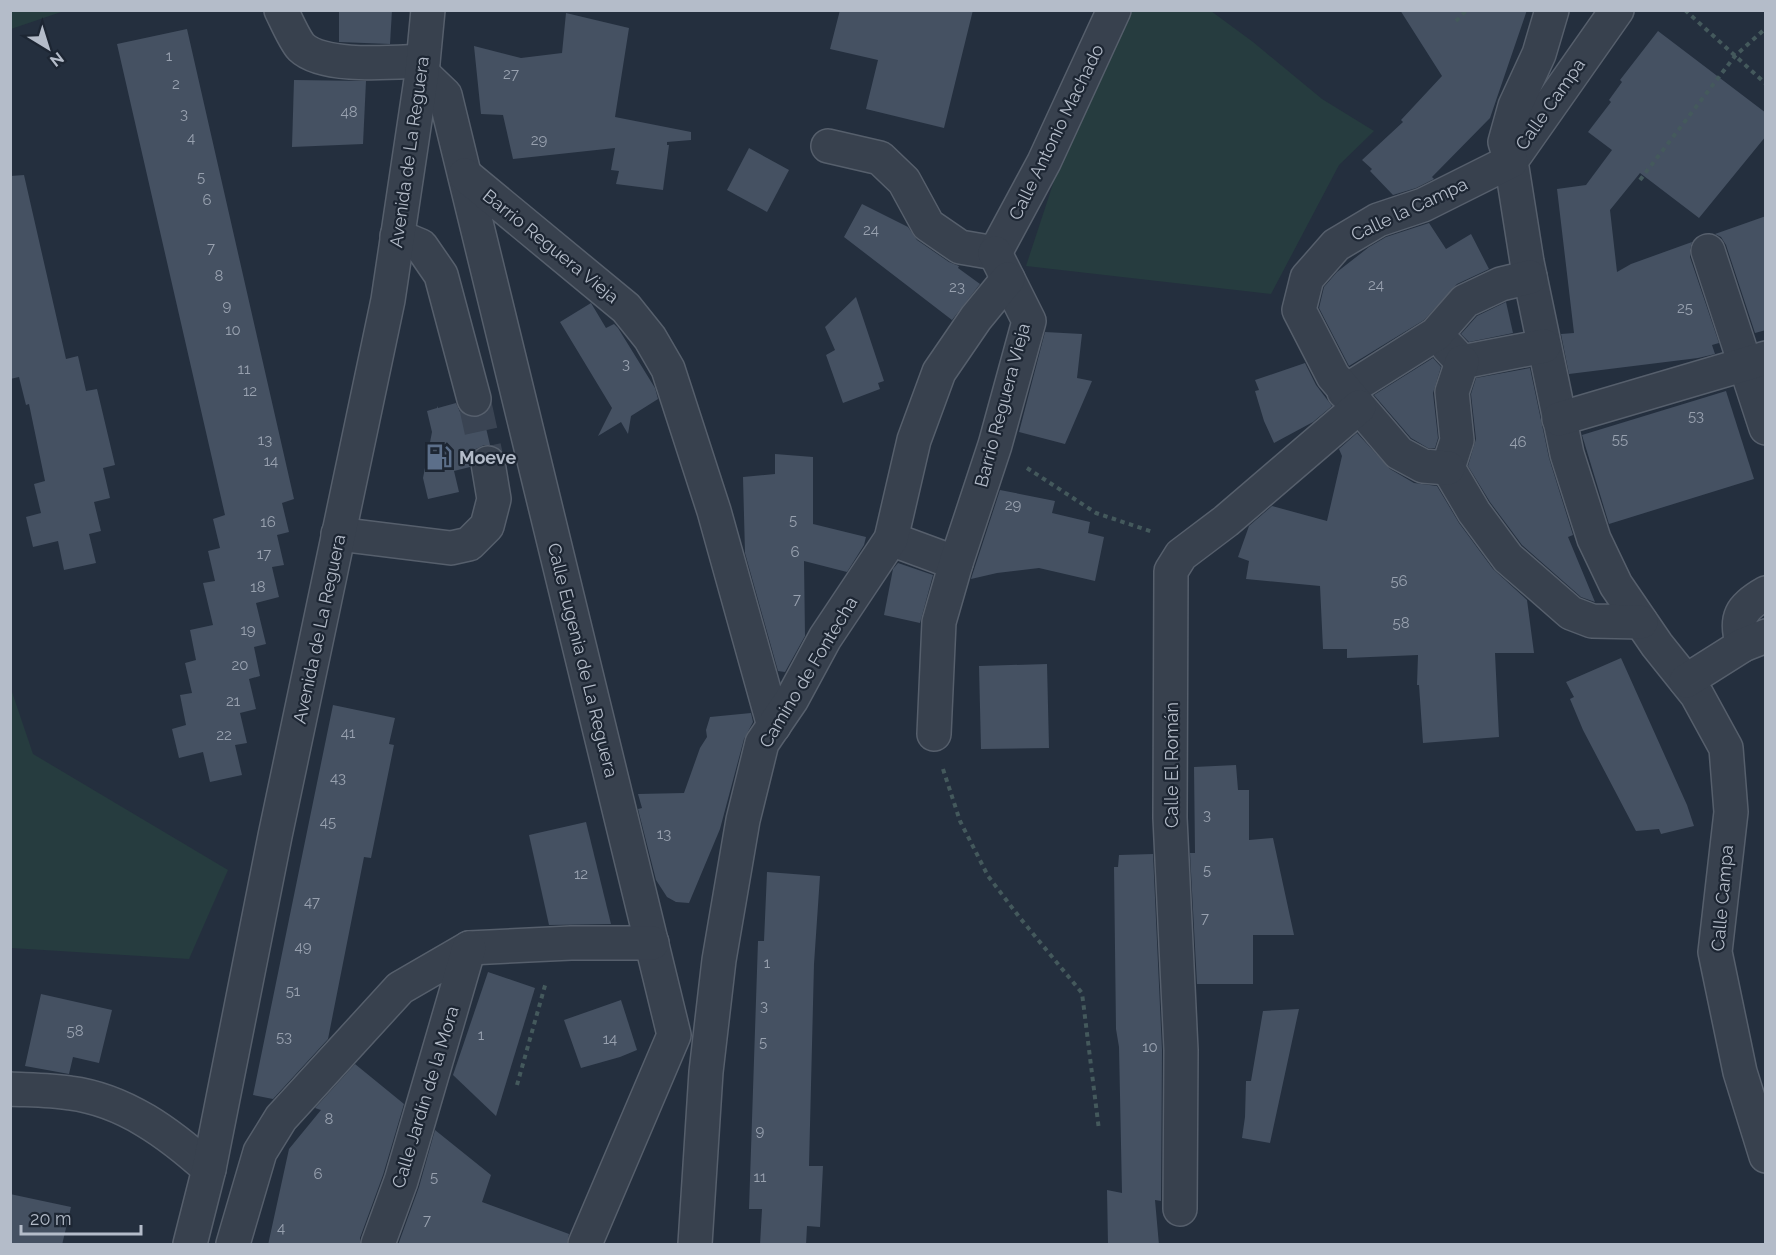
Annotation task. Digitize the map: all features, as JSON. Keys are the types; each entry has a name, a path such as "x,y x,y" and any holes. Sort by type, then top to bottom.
{"street":[{"path":"281,10 301,47 323,58 423,67"},
{"name":"Avenida de La Reguera","path":"190,1245 209,1169 273,848 388,300 423,67 428,10"},
{"name":"Calle Antonio Machado","path":"1002,266 1044,162 1114,10"},
{"path":"1511,161 1506,142 1510,124 1515,106 1539,54 1552,10"},
{"name":"Calle Campa","path":"1617,10 1511,161 1530,277 1559,418 1567,454 1594,539 1616,585 1641,622 1698,695 1726,748 1731,812 1715,951 1740,1072 1766,1156"},
{"name":"Calle Eugenia de La Reguera","path":"423,67 445,95 674,1035"},
{"path":"828,147 880,158 904,182 928,225 960,247 1002,266"},
{"name":"Calle la Campa","path":"1351,399 1333,376 1299,310 1307,278 1336,245 1378,220 1423,205 1511,161"},
{"name":"Barrio Reguera Vieja","path":"465,175 626,308 650,338 668,369 714,511 774,726"},
{"path":"441,275 476,223"},
{"path":"397,236 421,246 441,275 474,399"},
{"path":"1708,251 1755,361 1766,428"},
{"name":"Barrio Reguera Vieja","path":"934,734 939,622 995,446 1029,321 1002,266"},
{"name":"Camino de Fontecha","path":"695,1245 719,960 742,820 762,742 792,699 825,638 891,539 914,440 939,372 976,318 1002,266"},
{"path":"1181,555 1226,521 1351,399 1436,334 1465,301 1502,284 1530,277"},
{"path":"1436,334 1462,362"},
{"path":"1462,362 1544,346"},
{"path":"1559,418 1755,361"},
{"path":"1462,362 1452,392 1456,440 1448,468 1474,512 1508,558 1571,613 1592,621 1641,622"},
{"path":"1351,399 1399,453 1423,466 1448,468"},
{"path":"338,534 451,548 470,544 487,526 494,499 486,453 535,466"},
{"path":"891,539 956,563"},
{"name":"Calle El Román","path":"1180,1209 1181,1050 1170,818 1172,571 1181,555"},
{"path":"1686,681 1754,641 1738,630 1742,612 1753,600 1766,593"},
{"path":"233,1245 260,1152 281,1118 400,988 469,948 652,943"},
{"name":"Calle Jardín de la Mora","path":"378,1245 401,1181 469,948"},
{"path":"585,1245 674,1035 711,1034"},
{"path":"10,1089 72,1093 122,1107 175,1139 209,1169"}],"path":[{"path":"1456,21 1467,10"},
{"path":"1685,10 1766,84"},
{"path":"1640,180 1735,56 1766,28"},
{"path":"995,446 1096,513 1153,533 1173,544 1181,555"},
{"path":"934,734 960,821 988,876 1082,993 1099,1130"},
{"path":"517,1085 545,988 551,944"}],"green space":[{"path":"11,10 64,10 64,11 11,29"},
{"path":"1131,11 1211,11 1253,42 1322,99 1374,131 1339,165 1271,294 1026,266 1074,120"},
{"path":"11,689 33,754 228,870 189,959 11,948"}],"building":[{"path":"339,10 392,10 390,44 339,42"},
{"path":"840,10 973,10 944,128 866,109 878,60 830,49"},
{"path":"1400,10 1527,10 1490,118 1432,177 1434,179 1416,188 1393,195 1362,160 1403,122 1401,120 1442,76"},
{"path":"566,13 629,28 615,117 691,132 691,140 667,142 669,145 663,190 616,184 619,171 611,170 615,148 513,159 503,115 481,114 474,46 521,58 562,53"},
{"path":"187,29 294,499 282,503 289,532 277,535 284,565 272,567 279,597 256,603 266,644 254,647 260,676 249,679 256,709 240,713 247,743 235,745 242,775 210,782 203,752 179,758 172,729 186,725 180,695 192,693 185,663 196,660 190,630 213,625 203,583 215,581 208,551 220,548 213,519 225,515 117,44"},
{"path":"1658,31 1766,113 1766,136 1699,218 1640,173 1610,210 1617,272 1631,264 1692,242 1690,257 1719,343 1712,345 1715,354 1698,358 1569,374 1561,334 1574,333 1557,189 1586,185 1612,150 1588,132 1611,102 1609,100 1622,82 1620,80"},
{"path":"294,80 366,81 363,144 292,147"},
{"path":"749,148 789,170 767,212 727,190"},
{"path":"24,175 66,359 78,356 86,391 97,389 115,465 103,468 110,498 94,502 101,531 89,534 96,563 64,570 58,541 33,547 26,517 41,513 34,484 45,481 29,404 26,405 19,377 10,379 10,176"},
{"path":"862,204 908,227 917,240 949,262 959,266 958,268 980,284 952,320 844,237"},
{"path":"1766,216 1766,330 1755,333 1726,245 1721,237 1715,234"},
{"path":"1429,223 1446,249 1471,234 1489,269 1457,284 1424,320 1349,366 1319,308 1324,287 1337,272 1369,247 1386,237"},
{"path":"856,297 884,381 878,383 880,389 843,403 826,355 835,350 825,327"},
{"path":"1506,302 1513,333 1469,342 1461,334 1477,316"},
{"path":"591,303 606,328 614,324 618,328 655,388 658,399 631,416 628,434 621,422 598,436 612,408 560,322"},
{"path":"1045,332 1082,334 1077,378 1092,381 1065,444 1019,432"},
{"path":"1433,358 1441,367 1433,393 1438,438 1435,448 1428,448 1411,438 1374,395"},
{"path":"1305,363 1316,385 1332,406 1313,422 1274,443 1264,421 1255,391 1259,390 1255,380"},
{"path":"1530,368 1549,458 1573,535 1568,537 1595,602 1581,597 1522,545 1490,502 1468,466 1476,439 1471,394 1476,378"},
{"path":"1726,391 1754,479 1609,524 1582,435"},
{"path":"456,403 460,412 469,417 483,415 490,445 476,449 470,457 470,467 454,471 459,492 428,499 423,478 432,432 427,411 438,406 438,408"},
{"path":"1357,433 1390,469 1414,483 1437,486 1459,523 1493,569 1527,600 1534,653 1495,653 1499,737 1423,743 1419,685 1417,685 1418,655 1347,658 1347,649 1323,649 1320,586 1246,579 1249,561 1238,557 1249,526 1272,506 1327,521 1342,456 1339,449"},
{"path":"775,454 813,457 813,524 866,537 864,545 847,572 804,561 805,636 785,672 778,671 745,553 743,477 775,474"},
{"path":"1000,490 1055,501 1052,513 1090,522 1088,533 1104,537 1095,581 1039,568 971,579"},
{"path":"898,563 933,575 920,623 884,615 893,569"},
{"path":"1621,658 1687,805 1694,826 1661,834 1659,829 1636,831 1583,730 1570,699 1574,697 1566,682"},
{"path":"1047,664 1049,748 981,749 979,666"},
{"path":"333,705 395,718 389,744 394,745 371,858 364,857 328,1039 273,1099 253,1095"},
{"path":"751,713 753,722 744,739 720,829 689,903 676,902 667,897 656,880 638,809 642,808 638,794 684,793 700,748 707,737 706,730 710,717"},
{"path":"1236,765 1238,790 1249,790 1249,840 1273,838 1294,935 1253,935 1253,984 1197,984 1190,853 1195,853 1194,767"},
{"path":"586,822 611,924 549,925 529,835"},
{"path":"1153,854 1162,1050 1161,1201 1155,1200 1159,1245 1108,1245 1107,1190 1122,1193 1119,1047 1116,1029 1114,867 1118,867 1119,855"},
{"path":"767,872 820,876 814,964 809,1166 823,1166 820,1227 807,1226 806,1245 760,1245 762,1209 749,1209 758,941 764,941"},
{"path":"488,972 535,988 496,1116 453,1075"},
{"path":"41,994 112,1010 99,1063 73,1057 69,1074 25,1066"},
{"path":"621,1000 637,1050 581,1068 564,1020"},
{"path":"1299,1009 1270,1143 1242,1138 1246,1081 1251,1081 1263,1011"},
{"path":"355,1064 404,1104 383,1175 360,1238 360,1245 268,1245 289,1149 321,1110 315,1108"},
{"path":"435,1130 491,1175 482,1202 569,1234 567,1245 398,1245 419,1187"},
{"path":"10,1194 71,1207 62,1245 10,1245"}],"tunnel":[{"path":"474,399 488,463"}],"place":[{"name":"Moeve","path":"439,457"}]}
